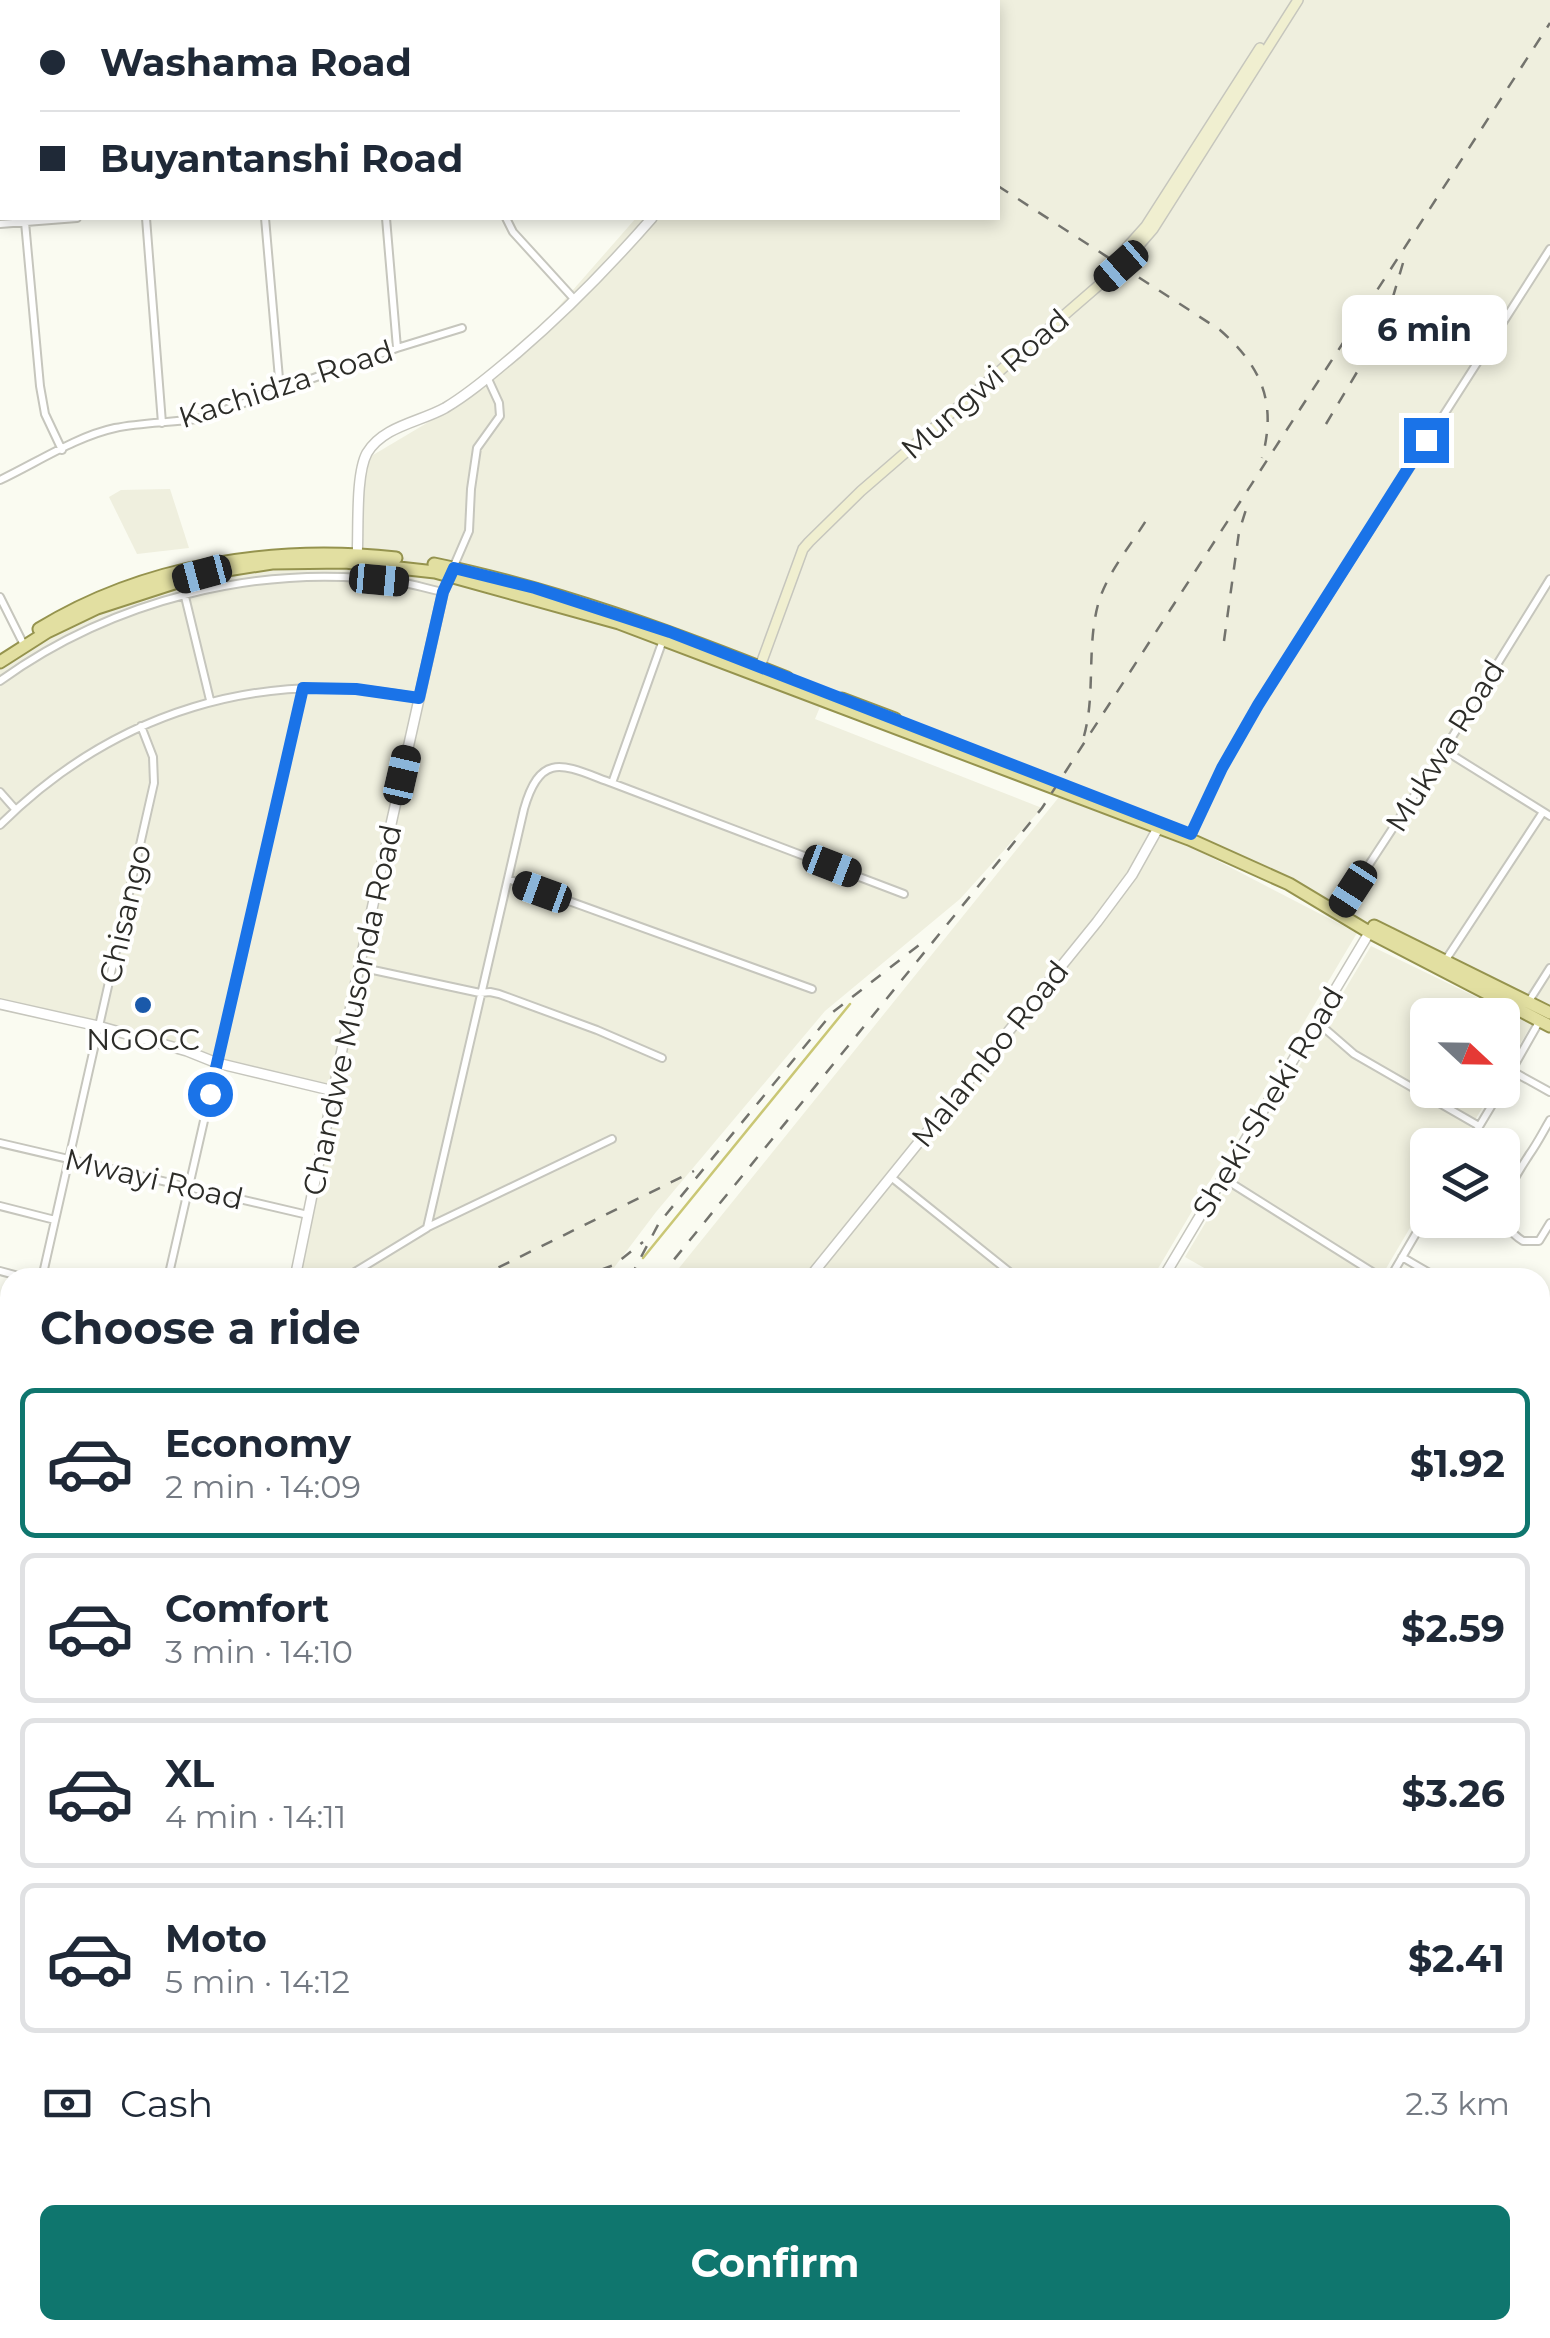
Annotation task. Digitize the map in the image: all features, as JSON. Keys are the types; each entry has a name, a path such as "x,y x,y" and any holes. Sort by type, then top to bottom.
{"main road":[{"name":"Mungwi Road","path":"756,670 803,549 862,492 1121,266 1153,229 1294,0"},
{"path":"0,662 75,609 124,588 200,566 292,554 358,558 535,588 618,614 1190,837 1339,910 1546,1020"},
{"path":"0,652 97,608 181,579 231,568 358,558"},
{"path":"452,572 586,612 756,670"},
{"path":"1371,929 1528,1002 1546,1020"}],"street":[{"path":"0,224 51,220"},
{"path":"146,220 162,424"},
{"path":"264,220 280,390"},
{"path":"386,220 397,348"},
{"path":"507,220 513,232 576,301"},
{"path":"358,578 361,478 367,454 392,431 439,412 488,378 576,301 650,220"},
{"path":"25,222 40,386 45,414 62,450"},
{"path":"1190,837 1222,768 1258,705 1550,249"},
{"name":"Kachidza Road","path":"0,480 99,432 202,418 462,328"},
{"path":"452,572 469,530 477,448 500,416 488,378"},
{"name":"Chandwe Musonda Road","path":"298,1268 358,967 443,592 452,572"},
{"path":"0,681 76,636 184,595 296,578 400,582 443,592"},
{"name":"Mukwa Road","path":"1339,910 1550,578"},
{"path":"181,579 210,700"},
{"path":"0,597 23,643"},
{"path":"612,783 664,639"},
{"path":"0,825 97,748 164,716 210,700 303,688 356,689 419,698"},
{"path":"170,1268 303,688"},
{"name":"Chisango","path":"44,1268 154,783 154,757 141,726"},
{"path":"1444,750 1546,814 1444,962"},
{"path":"427,1228 530,788 541,772 567,768 612,783 904,894"},
{"path":"0,792 16,809"},
{"name":"Malambo Road","path":"817,1268 1107,910 1138,866 1160,825"},
{"path":"508,879 812,990"},
{"name":"Sheki-Sheki Road","path":"1169,1268 1371,929"},
{"path":"358,967 490,992 662,1058"},
{"path":"1528,1002 1550,968"},
{"path":"0,1004 98,1026 187,1051 217,1064 334,1091"},
{"path":"1520,1059 1546,1020"},
{"path":"1316,1022 1354,1054 1479,1126 1490,1108"},
{"path":"1520,1075 1550,1092"},
{"path":"1550,1120 1509,1188 1505,1208 1509,1228 1518,1238 1532,1243 1546,1240 1550,1223"},
{"path":"362,1268 427,1228 612,1139"},
{"name":"Mwayi Road","path":"0,1143 308,1215"},
{"path":"892,1176 1004,1268"},
{"path":"1222,1178 1366,1268"},
{"path":"0,1206 55,1220"},
{"path":"1396,1268 1413,1238"},
{"path":"1402,1257 1421,1268"}],"shaded area":[{"path":"1000,0 1550,0 1550,1021 1520,1005 1520,998 1506,998 1281,881 1151,827 820,707 815,719 1042,808 960,899 825,1011 614,1268 295,1268 331,1091 0,1004 0,665 100,607 208,572 353,559 357,484 368,458 437,417 516,355 634,220 1000,220"},
{"path":"170,489 189,548 137,554 109,497 121,490"},
{"path":"1059,797 1195,849 1357,933 1158,1268 679,1268"},
{"path":"1371,946 1478,998 1410,998 1410,1108 1482,1108 1470,1128 1410,1128 1410,1228 1386,1268 1204,1268 1185,1257"},
{"path":"1520,1018 1532,1024 1520,1044"}],"waterway":[{"path":"643,1258 850,1004"}],"railway":[{"path":"667,1268 1042,808 1550,23"},
{"path":"1000,187 1220,330 1234,344 1256,372 1266,403 1268,420 1262,458"},
{"path":"1326,424 1384,327 1403,263"},
{"path":"1224,641 1239,532 1248,503"},
{"path":"1084,736 1099,601 1114,569 1147,519"},
{"path":"635,1268 659,1223 833,1012 923,942"},
{"path":"497,1268 694,1171"},
{"path":"606,1268 643,1242"}],"place":[{"name":"NGOCC","path":"143,1005"}],"route":[{"path":"210,1094 303,688 356,689 419,698 443,592 454,568 535,588 670,632 1191,834 1258,705 1426,440"}]}
